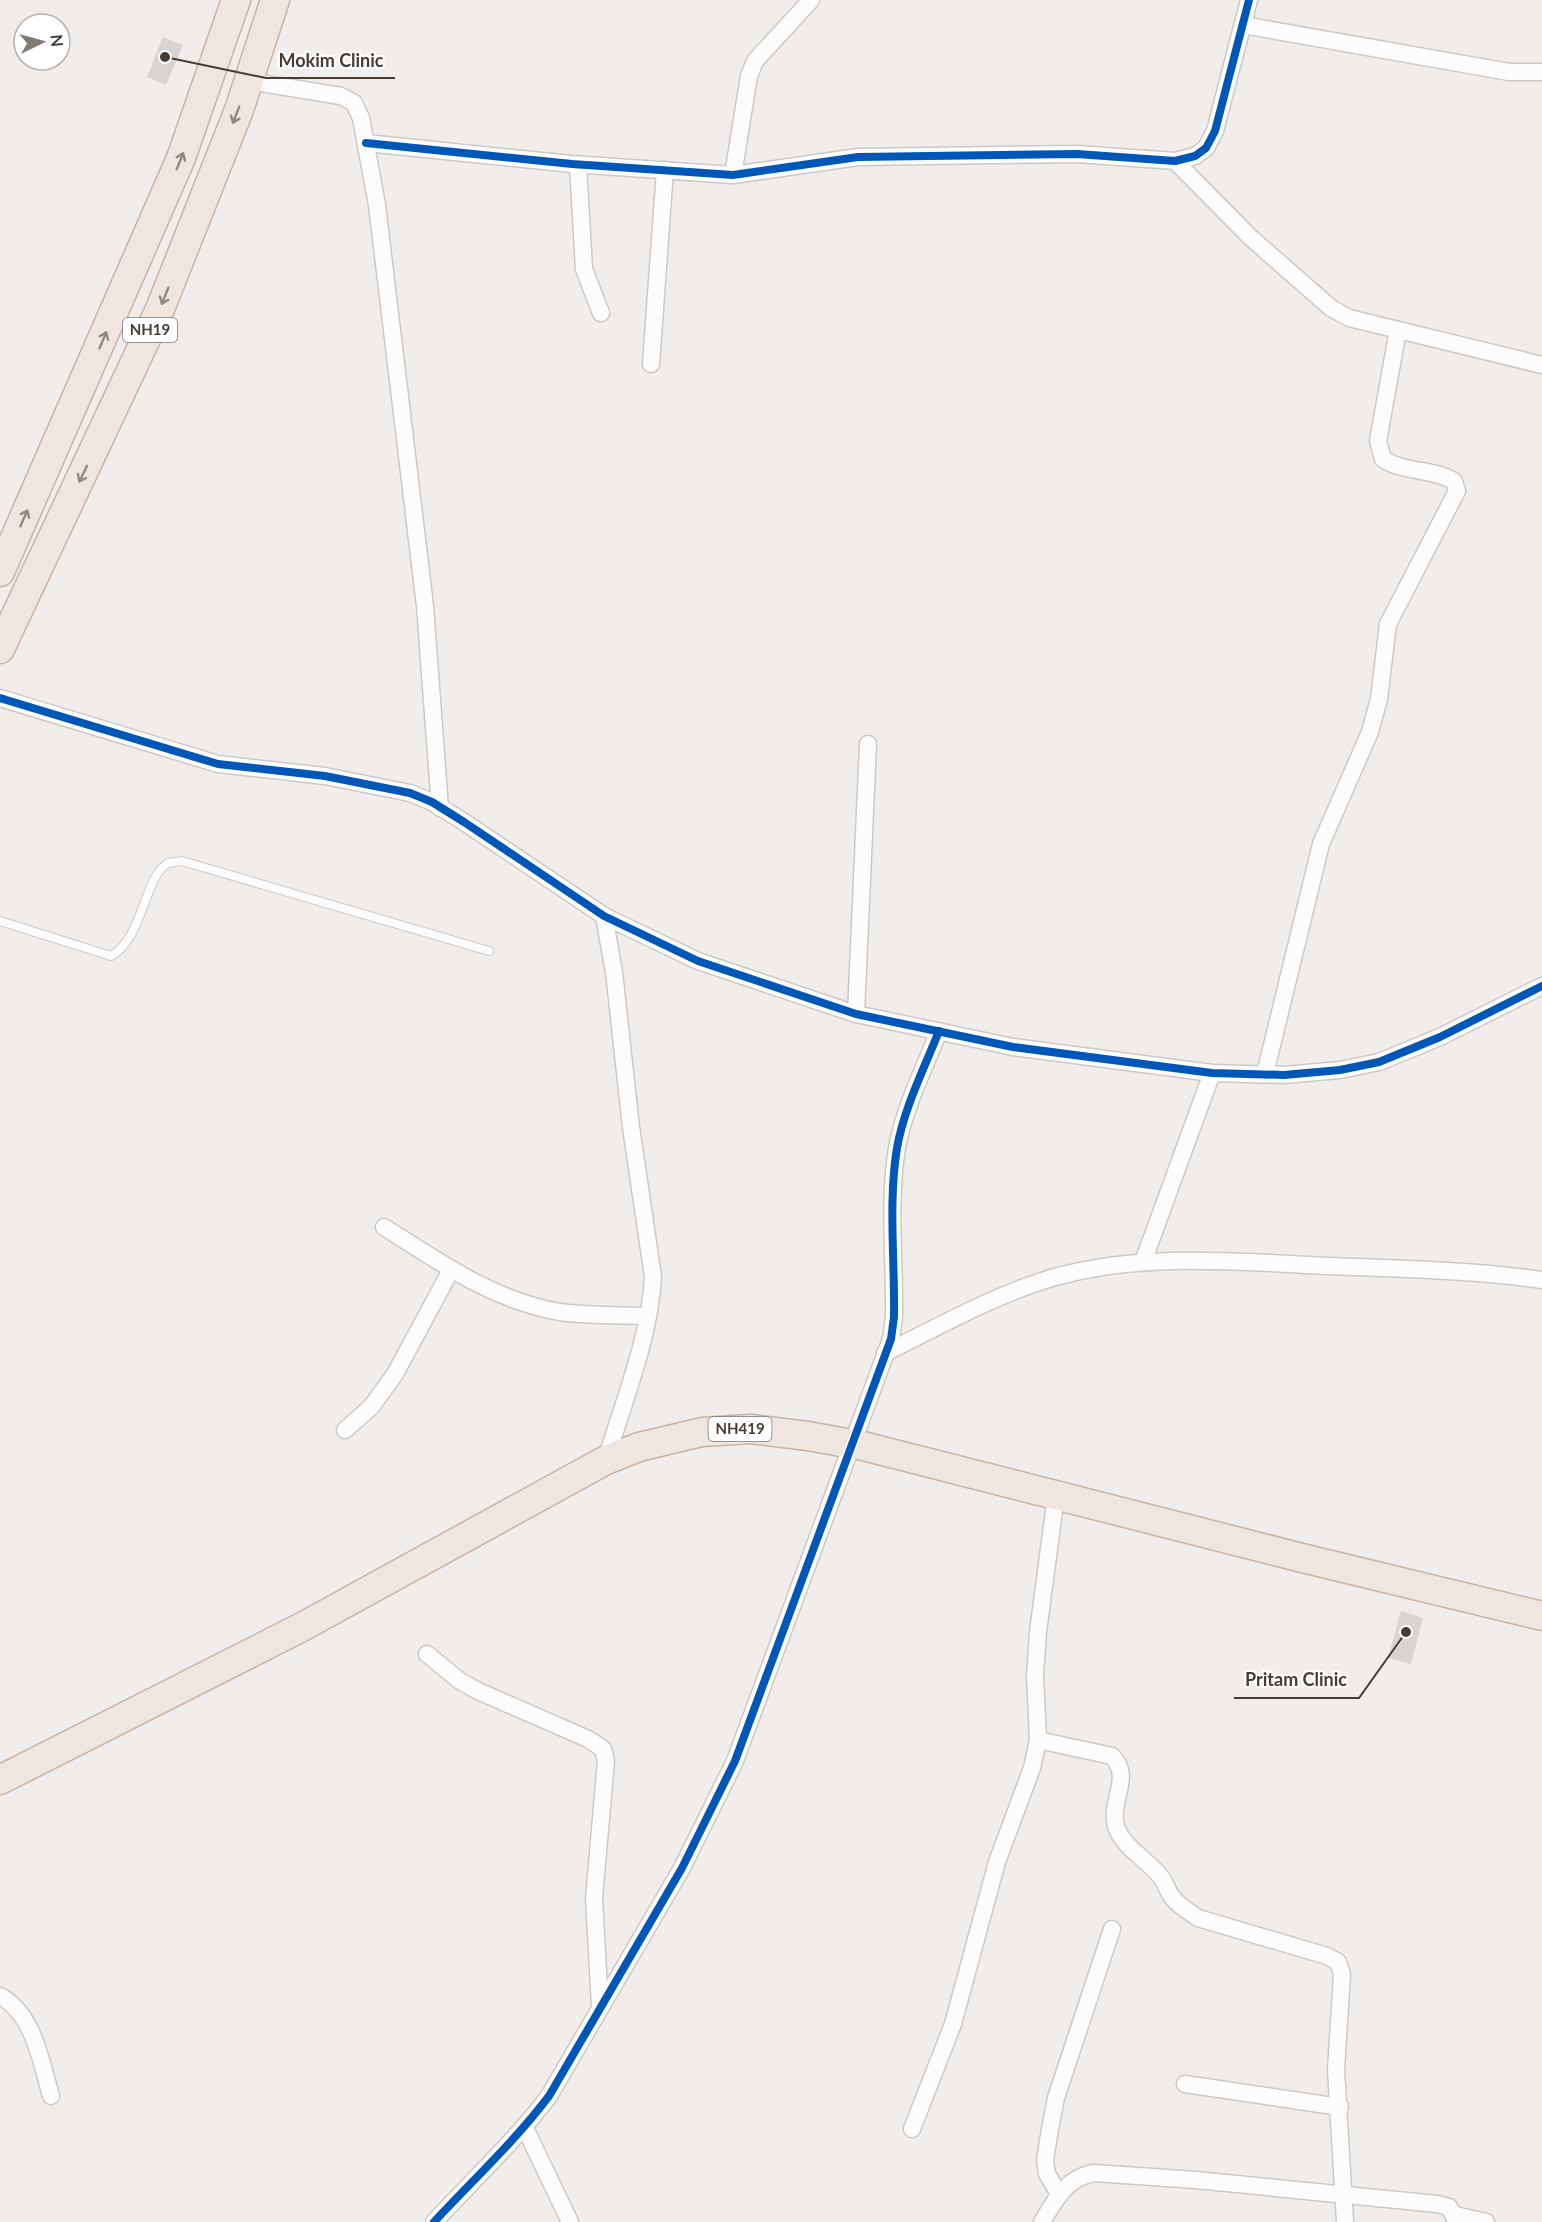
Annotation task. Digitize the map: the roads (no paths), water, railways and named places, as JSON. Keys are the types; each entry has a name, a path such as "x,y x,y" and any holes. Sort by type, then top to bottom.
{"highway":[{"name":"NH19","path":"0,572 181,158 236,0"},
{"name":"NH19","path":"0,649 160,309 249,81 275,0"},
{"name":"NH419","path":"0,1780 302,1627 606,1461 639,1447 702,1432 751,1429 853,1444 1542,1616"}],"street":[{"path":"733,175 749,76 754,61 811,0"},
{"path":"366,143 578,165 733,175 858,157 1077,154 1175,161 1195,156 1206,148 1249,0"},
{"path":"1243,25 1509,72 1542,72"},
{"path":"249,81 341,96 354,103 361,118 377,205 424,595 440,807"},
{"path":"1175,161 1250,237 1331,308 1349,318 1542,364"},
{"path":"578,165 584,269 601,313"},
{"path":"651,364 665,170"},
{"path":"1265,1074 1321,843 1370,732 1376,710 1388,624 1457,491 1454,481 1442,474 1393,466 1383,459 1378,441 1398,330"},
{"path":"0,699 218,764 382,786 411,793 440,807 604,916 698,961 856,1014 1013,1047 1212,1073 1265,1074 1340,1070 1380,1062 1440,1037 1542,986"},
{"path":"856,1014 868,744"},
{"path":"604,916 614,972 631,1127 651,1256 652,1294 606,1461"},
{"path":"434,2222 490,2161 525,2128 566,2069 600,2006 682,1868 735,1761 885,1353 894,1317 893,1180 897,1146 905,1118 939,1031"},
{"path":"1143,1262 1212,1073"},
{"path":"384,1227 451,1270 500,1295 536,1307 562,1312 647,1316"},
{"path":"885,1353 970,1311 1053,1278 1143,1262 1205,1261 1438,1270 1542,1280"},
{"path":"345,1430 371,1407 395,1374 451,1270"},
{"path":"912,2129 953,2024 996,1862 1032,1768 1038,1740 1035,1675 1038,1632 1056,1496"},
{"path":"427,1654 460,1681 478,1691 588,1739 603,1749 606,1761 594,1898 600,2006"},
{"path":"1038,1740 1112,1756 1120,1765 1122,1774 1114,1813 1121,1837 1162,1878 1172,1897 1184,1908 1198,1918 1327,1956 1338,1962 1342,1974 1336,2036 1345,2222"},
{"path":"1059,2194 1047,2174 1045,2160 1056,2098 1112,1929"},
{"path":"0,1996 24,2019 34,2039 51,2096"},
{"path":"1185,2084 1340,2107"},
{"path":"525,2128 570,2222"},
{"path":"1042,2222 1059,2194 1080,2175 1094,2173 1196,2180 1437,2204 1449,2207 1456,2218 1486,2222"}],"lane":[{"path":"0,921 111,956 120,951 128,941 159,873 168,863 182,861 489,951"}],"place":[{"name":"Mokim Clinic","path":"165,57"},
{"name":"Pritam Clinic","path":"1406,1632"}]}
